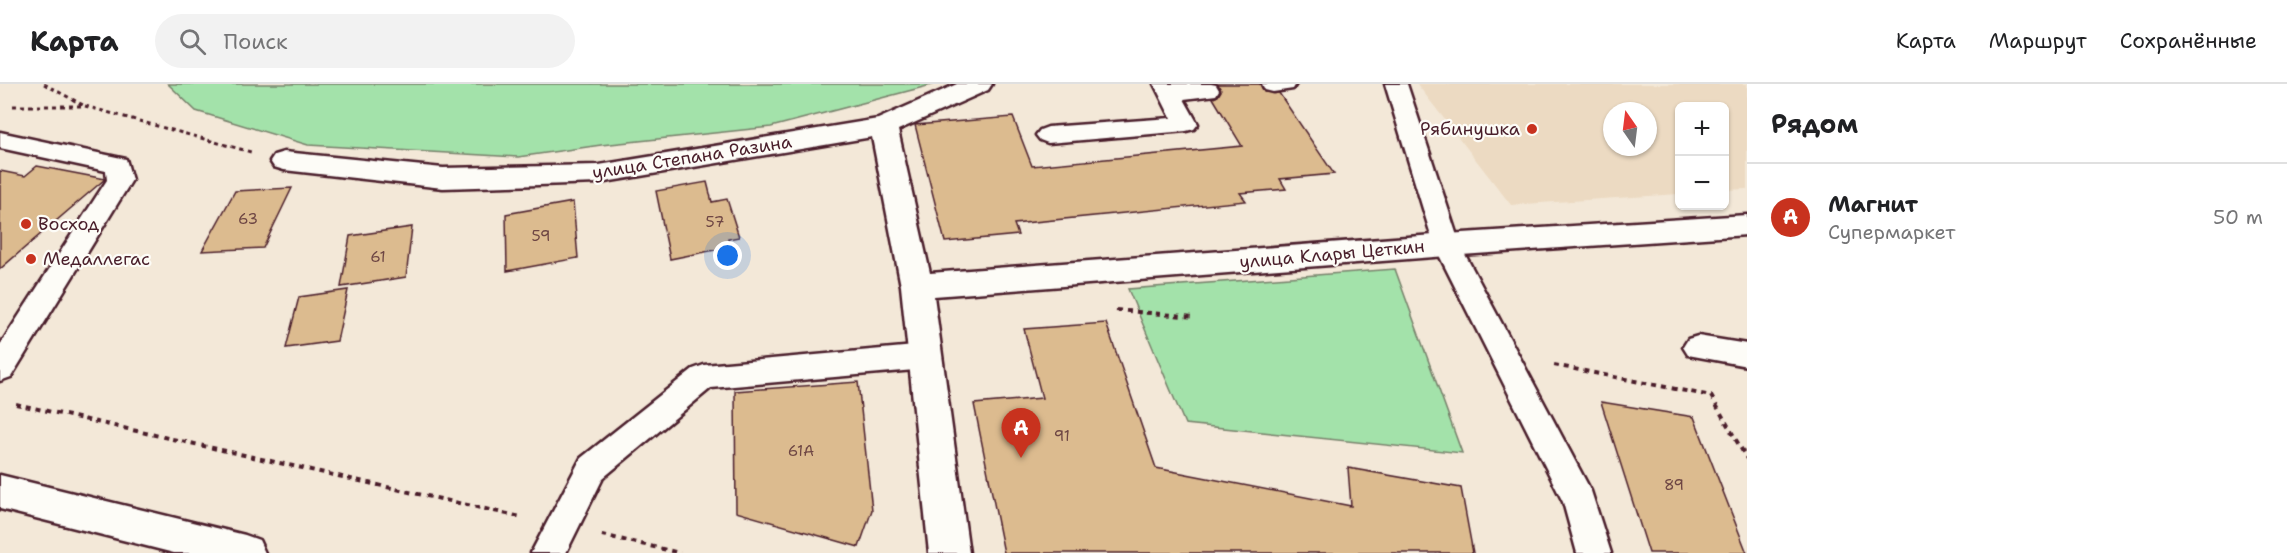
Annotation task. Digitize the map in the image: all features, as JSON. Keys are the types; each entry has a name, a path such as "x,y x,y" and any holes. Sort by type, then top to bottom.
{"street":[{"name":"улица Степана Разина","path":"284,161 442,177 599,174 884,126 979,84"},
{"path":"884,126 917,286 949,553"},
{"name":"улица Клары Цеткин","path":"917,286 1447,245 1747,225"},
{"path":"0,492 245,553"}],"lane":[{"path":"1396,84 1447,245 1579,501 1594,553"},
{"path":"1167,88 1208,90"},
{"path":"1048,135 1186,124 1167,88"},
{"path":"0,140 117,165 120,180 0,369"},
{"path":"1698,347 1747,355"},
{"path":"548,553 592,468 704,377 926,357"}],"path":[{"path":"44,84 85,106 284,161"},
{"path":"11,106 85,106"},
{"path":"1504,355 1711,396 1747,459"},
{"path":"12,402 680,553"}],"shaded area":[{"name":"Рябинушка","path":"1417,84 1747,84 1747,189 1729,190 1729,102 1675,102 1675,194 1511,205"}],"green space":[{"path":"168,84 935,84 771,127 601,145 518,157 308,145 196,111"},
{"path":"1395,269 1462,453 1185,424 1128,289"}],"building":[{"path":"1218,84 1260,84 1264,92 1279,93 1334,174 1280,179 1286,189 1240,193 1246,201 1014,224 1018,235 945,242 915,125 1013,117 1032,166 1242,146 1213,98 1221,91"},
{"name":"Восход","path":"37,166 105,179 0,269 0,171 25,176"},
{"path":"707,182 712,202 727,199 739,237 728,239 730,247 670,259 656,191"},
{"path":"292,188 263,248 202,251 235,191"},
{"path":"573,202 578,258 507,271 506,214"},
{"path":"412,227 406,277 341,287 350,236"},
{"path":"348,290 337,341 286,348 299,297"},
{"path":"1106,323 1156,468 1351,506 1348,468 1461,488 1473,553 1004,553 974,404 1042,398 1024,329"},
{"path":"858,382 872,510 859,547 736,512 735,391"},
{"path":"1601,402 1694,417 1747,553 1649,553"}],"place":[{"name":"Рябинушка","path":"1532,129"},
{"name":"Восход","path":"26,224"},
{"name":"Медаллегас","path":"31,259"},
{"name":"Магнит","path":"1021,458"}]}
